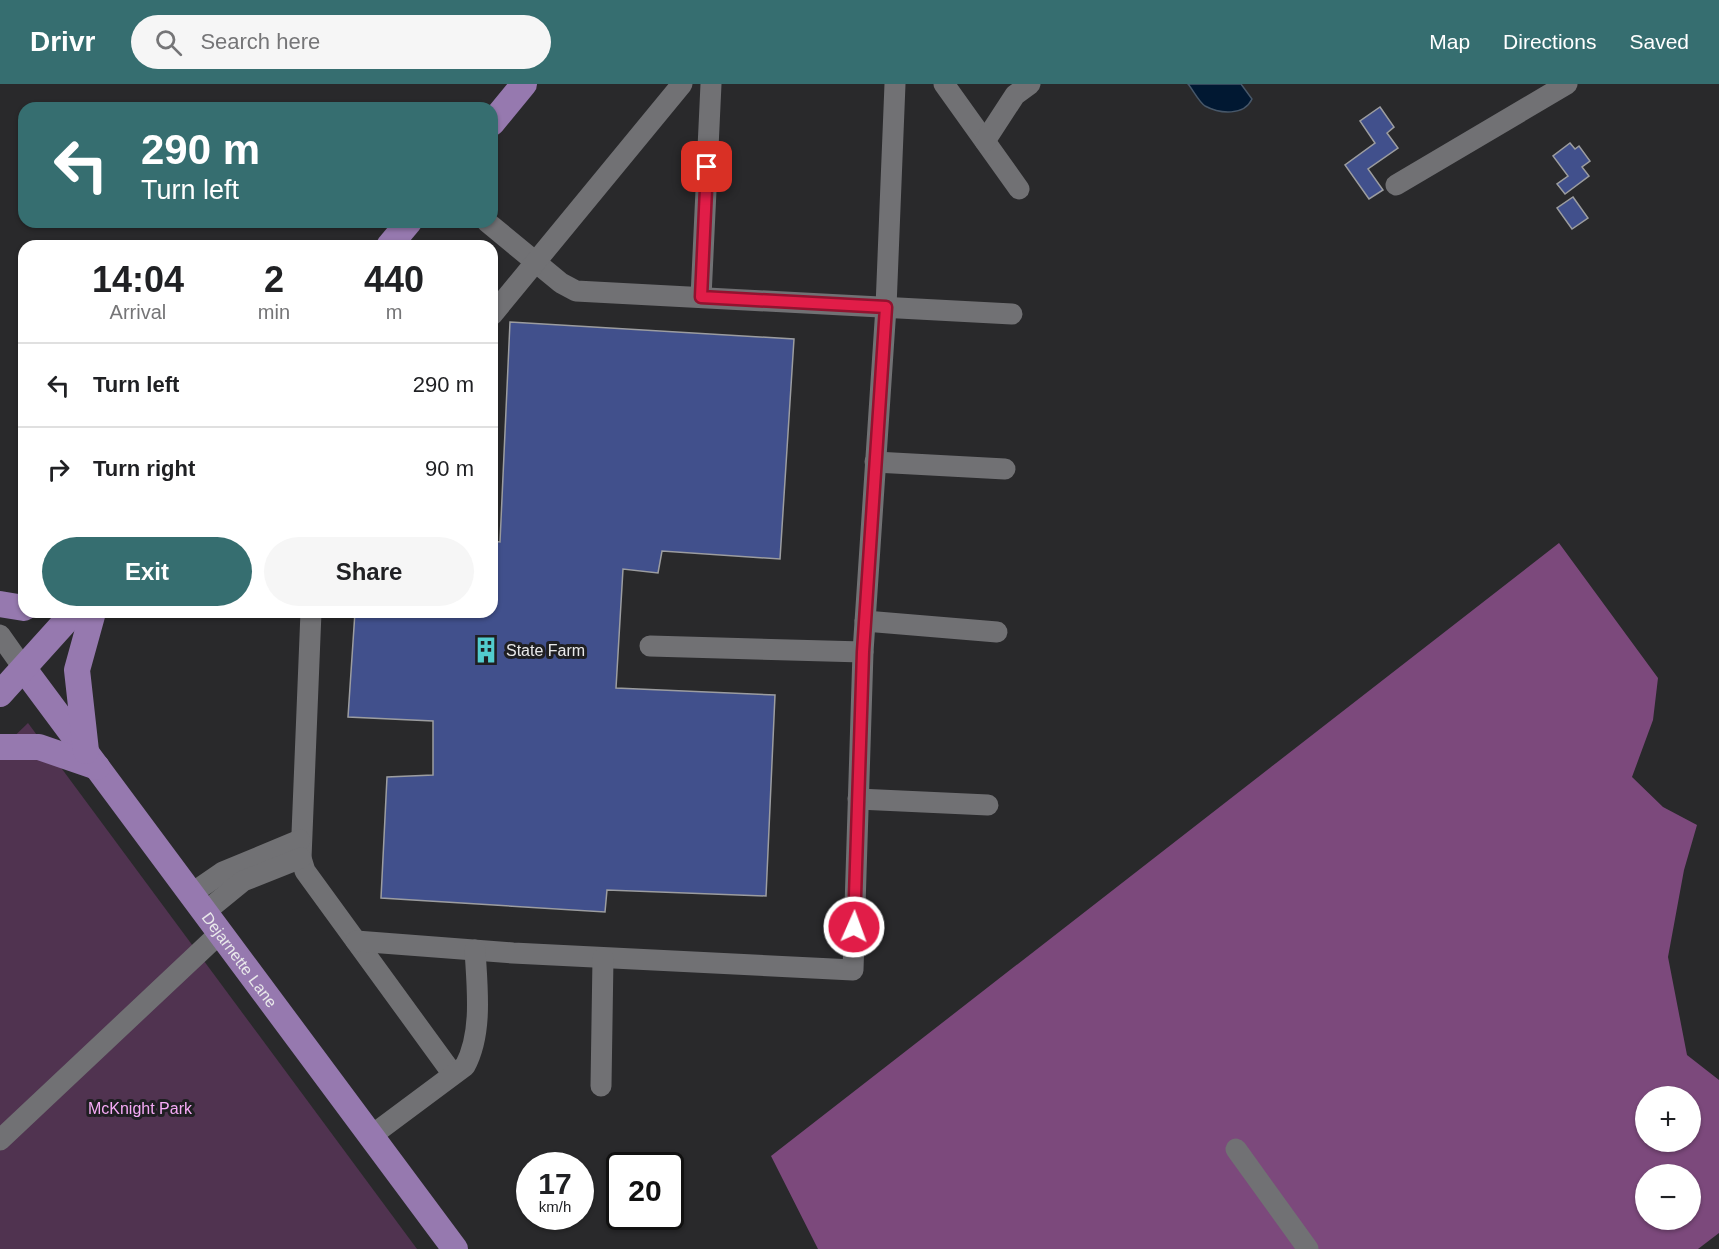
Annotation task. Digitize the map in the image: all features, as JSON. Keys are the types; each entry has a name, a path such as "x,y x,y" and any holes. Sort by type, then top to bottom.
{"main road":[{"path":"498,116 524,84"},
{"path":"393,240 404,228"},
{"path":"0,604 18,607"},
{"path":"0,694 69,618"},
{"path":"0,747 39,747 91,759 77,670 91,618"},
{"name":"Dejarnette Lane","path":"24,669 455,1249"}],"street":[{"path":"498,308 682,84"},
{"path":"701,297 711,84"},
{"path":"356,941 603,958 853,970 863,652 886,307 895,84"},
{"path":"944,84 1019,189"},
{"path":"985,141 1015,95 1029,84"},
{"path":"1396,185 1567,84"},
{"path":"494,228 535,264 576,291 1012,314"},
{"path":"876,462 1005,469"},
{"path":"311,618 300,849 305,871 452,1073"},
{"path":"865,621 997,632"},
{"path":"0,635 24,669"},
{"path":"650,646 863,652"},
{"path":"858,799 988,805"},
{"path":"0,1140 205,913 223,872 300,849"},
{"path":"371,1136 452,1073 465,1066 473,1051 477,1003 475,950"},
{"path":"601,1086 603,958"},
{"path":"1236,1149 1308,1249"}],"green space":[{"name":"McKnight Park","path":"28,723 417,1249 0,1249 0,750"}],"shaded area":[{"path":"1559,543 1658,678 1653,720 1632,777 1663,807 1697,825 1684,870 1668,957 1687,1055 1719,1080 1719,1233 1698,1249 818,1249 771,1156"}],"water":[{"path":"1188,84 1241,84 1252,99 1248,105 1238,111 1218,111 1205,106"}],"building":[{"path":"1380,107 1394,127 1387,133 1398,148 1368,169 1383,190 1369,199 1345,165 1375,143 1360,121"},
{"path":"1570,143 1575,149 1579,146 1590,161 1582,167 1589,176 1565,194 1557,184 1568,176 1553,156"},
{"path":"1573,197 1588,218 1572,229 1557,208"},
{"name":"State Farm","path":"510,322 794,339 780,559 662,551 658,573 623,569 616,688 775,695 766,896 607,890 605,912 381,898 387,777 433,775 433,721 348,717 355,618 498,618 498,542 500,542"}],"place":[{"name":"State Farm","path":"486,650"}],"route":[{"path":"707,167 701,297 886,307 863,652 854,927"}]}
